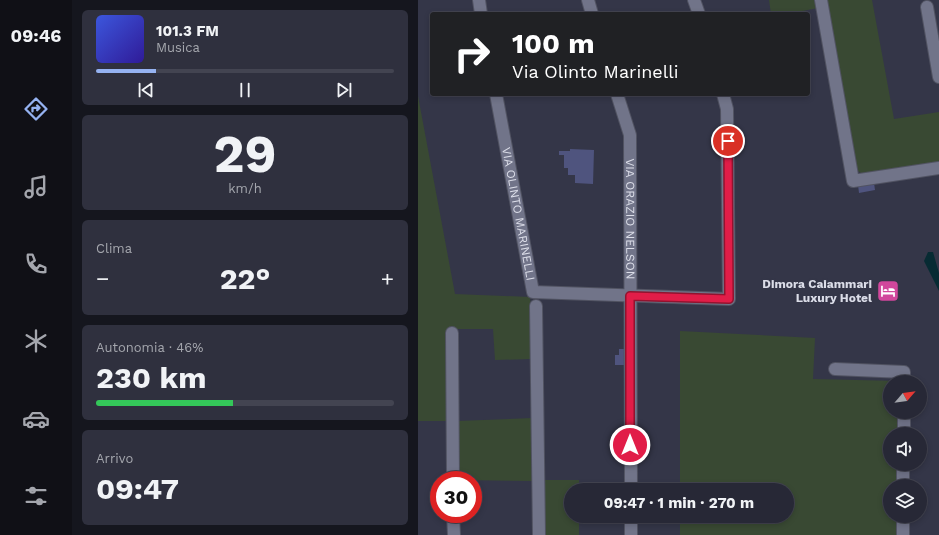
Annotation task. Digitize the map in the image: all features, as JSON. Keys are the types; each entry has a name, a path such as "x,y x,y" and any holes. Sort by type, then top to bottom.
{"street":[{"path":"479,0 481,12"},
{"path":"588,0 591,12"},
{"path":"694,0 698,12"},
{"path":"821,0 853,181 939,168"},
{"path":"926,7 939,77"},
{"name":"VIA OLINTO MARINELLI","path":"496,96 533,292 729,299 727,109 724,96"},
{"name":"VIA ORAZIO NELSON","path":"618,96 630,135 631,483"},
{"path":"536,306 539,535"},
{"path":"452,333 453,471"},
{"path":"835,369 904,372 904,375"},
{"path":"453,523 454,535"},
{"path":"631,523 631,535"},
{"path":"903,523 903,535"}],"shaded area":[{"path":"769,0 819,0 818,8 797,12 771,12"},
{"path":"825,0 872,0 894,119 939,112 939,164 870,174 861,173 856,170"},
{"path":"418,96 455,294 530,297 532,319 531,359 495,360 493,329 447,329 447,421 418,421"},
{"path":"928,252 933,252 939,273 939,291 924,261"},
{"path":"680,331 815,338 813,379 883,381 883,419 899,419 899,427 883,427 883,471 898,471 898,479 883,479 883,523 898,523 897,535 680,535 680,523 794,523 794,483 680,483"},
{"path":"533,418 533,481 482,480 482,471 457,471 457,421"},
{"path":"542,480 579,480 579,483 564,483 564,523 579,523 579,535 543,535"}],"building":[{"path":"570,149 594,150 593,184 575,183 575,175 568,175 568,168 564,168 564,155 559,155 559,151 570,151"},
{"path":"874,183 875,190 859,193 858,185"},
{"path":"619,349 625,349 625,365 615,365 615,355 619,355"}],"place":[{"name":"Dimora Caiammari Luxury Hotel","path":"888,291"}],"route":[{"path":"630,445 630,296 729,299 728,141"}]}
